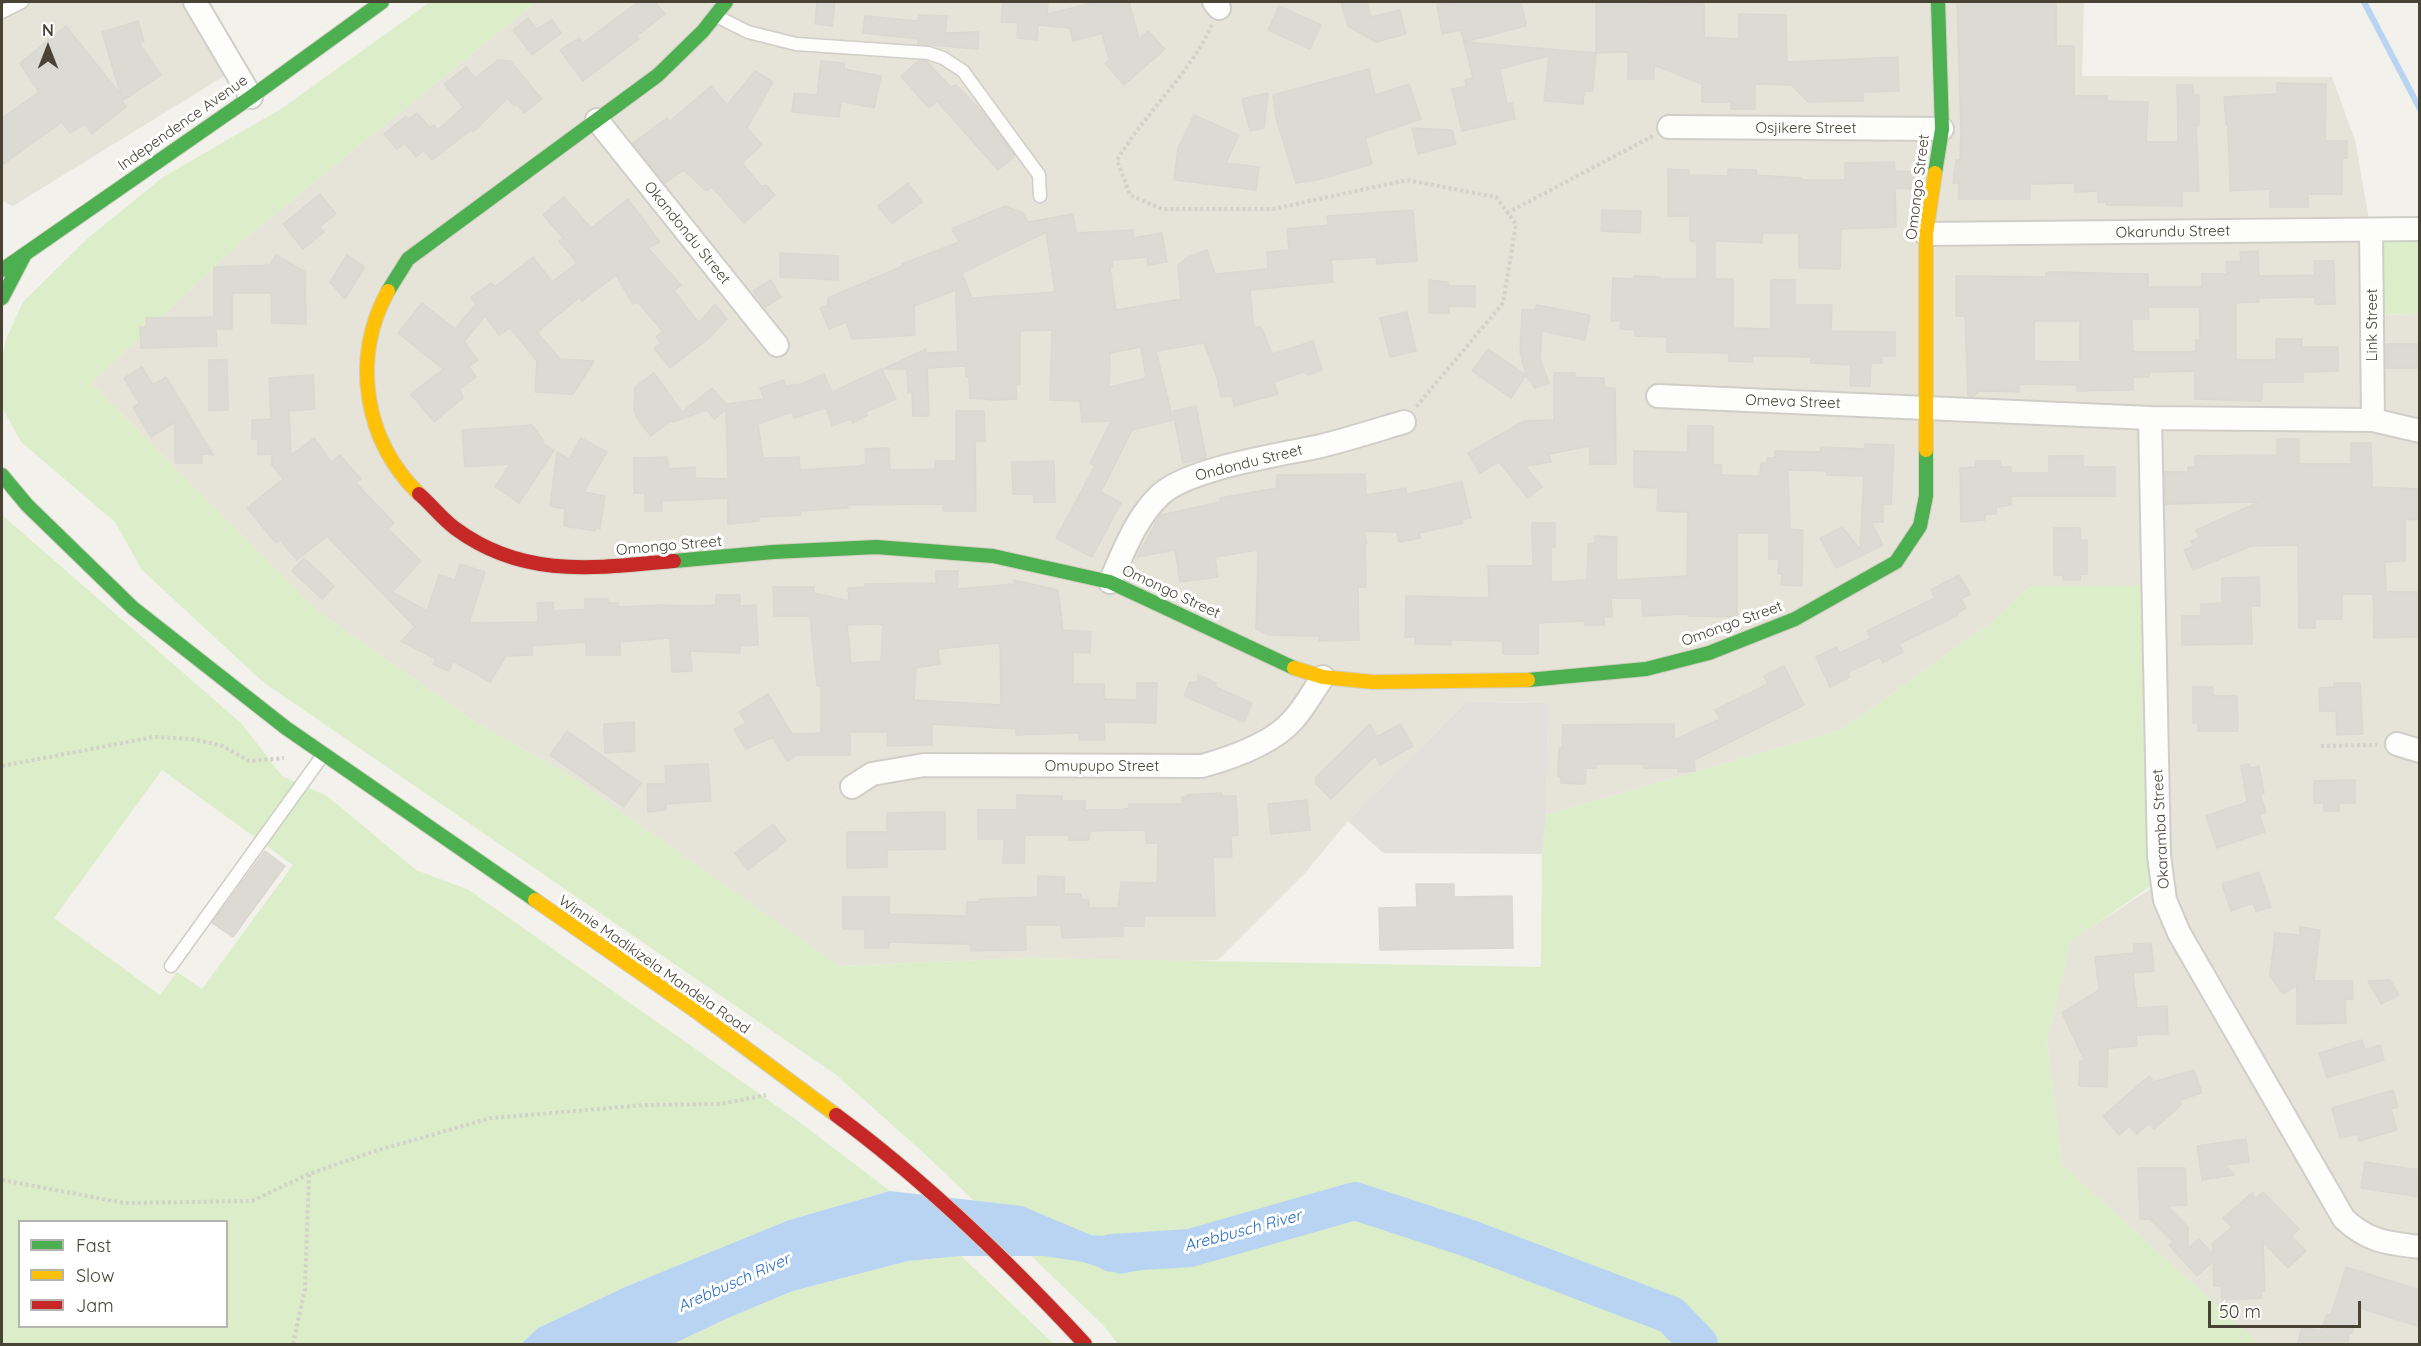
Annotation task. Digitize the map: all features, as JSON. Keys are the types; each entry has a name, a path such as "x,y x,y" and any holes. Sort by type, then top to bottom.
{"street":[{"path":"195,2 251,97"},
{"name":"Independence Avenue","path":"2,270 251,97 382,2"},
{"name":"Omongo Street","path":"726,2 717,17 688,49 658,75 408,259 385,294 374,325 369,352 368,389 376,431 389,458 442,518 460,532 485,546 522,559 567,570 648,566 773,552 911,548 993,556 1110,582 1296,669 1323,678 1373,682 1522,681 1646,669 1709,653 1795,619 1896,562 1920,526 1926,496 1928,407 1926,234 1942,129 1938,2"},
{"name":"Okandondu Street","path":"597,120 777,345"},
{"name":"Osjikere Street","path":"1670,127 1942,129"},
{"name":"Okarundu Street","path":"1926,234 2420,229"},
{"name":"Link Street","path":"2372,230 2373,420"},
{"path":"2,262 26,252"},
{"path":"2,298 26,252"},
{"name":"Omeva Street","path":"1658,396 1928,407"},
{"path":"1928,407 2150,418 2373,420 2420,431"},
{"name":"Okaramba Street","path":"2150,418 2159,856 2165,900 2179,933 2344,1219 2358,1232 2378,1241 2420,1247"},
{"name":"Ondondu Street","path":"1110,582 1140,518 1161,494 1180,482 1257,459 1323,445 1404,422"},
{"name":"Winnie Madikizela Mandela Road","path":"2,475 27,505 133,608 179,642 231,686 323,754 697,1012 900,1165 1034,1289 1085,1344"},
{"name":"Winnie Madikizela Mandela Road","path":"142,596 179,642"},
{"name":"Omupupo Street","path":"852,787 872,774 924,765 1202,766 1232,757 1255,746 1293,721 1323,678"},
{"path":"2397,744 2420,752"}],"lane":[{"path":"2,12 22,2"},
{"path":"717,17 748,32 796,44 928,53 949,61 963,71 1039,175 1040,196"},
{"path":"171,966 323,754"}],"path":[{"path":"1217,5 1202,46 1132,135 1116,160 1130,195 1162,209 1273,208 1407,180 1496,197 1516,224 1503,303 1404,422"},
{"path":"1507,213 1670,127"},
{"path":"2,766 154,736 192,739 223,746 249,761 323,754"},
{"path":"2321,746 2397,744"},
{"path":"2,1180 124,1203 252,1201 309,1174 375,1151 491,1118 646,1105 721,1104 799,1088"},
{"path":"293,1344 305,1289 309,1174"}],"shaded area":[{"path":"2,2 197,2 234,70 13,206 2,201"},
{"path":"536,2 2084,2 2082,76 2332,77 2355,140 2371,230 2373,315 2419,314 2419,1344 2259,1344 2062,1165 2047,1041 2071,940 2163,881 2030,586 1993,621 1841,730 1546,815 1548,703 1466,702 1348,821 1304,874 1218,960 1181,961 1030,958 838,966 572,777 477,723 317,611 91,383 244,239"},
{"path":"1466,702 1548,703 1546,815 1542,854 1383,853 1348,821"}],"green space":[{"path":"430,2 536,2 244,239 91,383 317,611 477,723 572,777 839,966 1030,958 1541,967 1542,854 1546,815 1841,730 1993,621 2030,586 2158,586 2161,879 2071,941 2047,1041 2062,1165 2259,1344 1118,1344 1103,1325 925,1154 835,1074 263,682 142,570 115,522 21,442 3,409 2,360 6,339 23,302 87,239 163,177 281,109"},
{"path":"2419,229 2419,314 2372,315 2371,230"},
{"path":"2,515 242,724 282,776 327,796 416,870 469,890 798,1121 890,1191 789,1220 625,1287 538,1328 521,1344 2,1344","holes":["162,770 293,865 202,989 177,972 160,995 54,918"]},
{"path":"961,1256 1054,1344 673,1344 793,1291 908,1261"}],"water":[{"path":"890,1191 1022,1206 1091,1235 1159,1240 1166,1265 1120,1274 1083,1262 1044,1256 961,1256 908,1261 793,1291 673,1344 521,1344 538,1328 625,1287 789,1220"}],"building":[{"path":"638,2 655,2 665,14 637,36 639,39 583,81 560,50 579,38 583,43"},
{"path":"817,2 835,2 832,26 815,24"},
{"path":"1003,2 1048,2 1047,14 1097,2 1129,2 1139,39 1148,31 1165,49 1124,85 1105,63 1109,60 1102,33 1073,41 1070,28 1038,25 1037,40 1017,38 1018,23 1001,22"},
{"path":"1341,2 1367,2 1371,17 1400,10 1406,34 1376,42 1348,26"},
{"path":"1521,2 1526,26 1464,42 1461,30 1442,34 1437,4"},
{"path":"1596,2 1704,4 1704,37 1739,39 1739,14 1786,15 1787,62 1898,57 1899,91 1863,92 1863,101 1808,102 1791,85 1755,84 1755,109 1731,109 1731,102 1702,102 1702,84 1654,65 1654,79 1628,79 1628,52 1596,53"},
{"path":"1957,2 2056,2 2056,46 2074,46 2074,96 2107,96 2107,101 2148,102 2146,142 2178,142 2177,85 2193,85 2193,95 2199,95 2199,125 2196,125 2199,191 2182,191 2182,206 2106,205 2106,202 2098,202 2098,191 2075,192 2075,183 2030,184 2030,199 1959,199 1959,183 1953,183 1956,160 1960,160 1961,129"},
{"path":"1279,6 1321,25 1310,49 1268,30"},
{"path":"919,15 947,16 945,33 979,32 978,49 918,44 918,39 863,33 865,16 918,21"},
{"path":"528,18 537,29 552,20 561,33 532,55 513,30"},
{"path":"138,21 144,41 139,43 161,75 122,101 126,107 92,134 85,124 70,133 62,122 2,165 2,118 39,92 20,63 66,26 121,95 102,32"},
{"path":"1464,42 1596,53 1593,91 1584,91 1583,104 1544,101 1549,56 1500,69 1507,104 1512,103 1515,119 1462,131 1452,89 1466,86 1465,80 1473,78"},
{"path":"498,60 510,61 542,99 524,113 508,98 473,132 471,130 432,160 424,150 416,157 405,143 397,149 384,134 406,116 409,119 417,113 430,128 434,125 438,130 463,107 444,84 466,67 475,78"},
{"path":"821,61 844,63 844,69 881,76 874,108 841,101 839,117 792,112 794,93 817,95"},
{"path":"918,61 926,61 951,87 956,85 984,113 1015,156 998,170 937,101 929,108 901,76"},
{"path":"1369,69 1375,95 1409,84 1421,119 1365,138 1372,164 1317,180 1296,183 1276,118 1273,95"},
{"path":"755,71 773,82 747,128 762,145 742,163 761,186 766,185 775,195 744,223 712,187 706,191 684,170 665,183 633,143 667,118 670,121 711,86 727,105"},
{"path":"2277,83 2326,84 2325,141 2347,141 2347,158 2342,158 2342,194 2308,194 2308,207 2270,207 2270,189 2230,191 2228,125 2226,125 2224,97 2277,94"},
{"path":"1268,93 1264,128 1250,131 1242,99"},
{"path":"1194,115 1239,135 1226,163 1259,167 1256,190 1174,180 1178,148"},
{"path":"1412,128 1452,130 1456,144 1418,154"},
{"path":"1894,162 1895,171 1915,172 1914,189 1895,188 1896,227 1841,229 1840,269 1799,268 1799,233 1763,233 1762,243 1715,241 1715,279 1733,279 1733,328 1771,329 1771,280 1795,280 1795,305 1832,305 1831,331 1895,332 1895,356 1882,356 1882,363 1871,363 1870,386 1850,386 1851,365 1811,363 1811,357 1752,356 1752,362 1729,361 1729,353 1667,352 1667,337 1635,336 1635,330 1620,329 1621,321 1611,321 1613,278 1634,279 1634,276 1697,279 1697,242 1690,241 1690,216 1668,216 1668,169 1689,170 1689,175 1728,176 1728,169 1757,170 1756,175 1801,178 1801,180 1845,180 1845,163"},
{"path":"908,183 922,202 892,224 878,206"},
{"path":"320,194 336,214 320,227 324,232 303,249 283,224"},
{"path":"564,197 591,228 628,199 660,242 648,248 681,285 674,291 699,323 715,304 727,319 708,339 670,368 654,348 661,343 656,337 663,332 638,302 633,304 616,275 582,301 579,298 537,332 560,359 594,361 573,394 568,394 535,392 537,361 510,328 499,335 485,316 464,342 478,360 469,367 476,377 460,389 463,398 434,422 411,394 443,369 398,333 422,303 455,329 476,304 471,297 491,283 495,287 533,257 552,282 577,263 559,241 563,238 543,215"},
{"path":"1005,206 1023,213 1028,222 1073,214 1076,233 1133,230 1133,238 1162,233 1167,262 1148,265 1147,257 1112,260 1113,267 1110,267 1116,310 1181,299 1178,265 1188,257 1207,250 1215,274 1268,269 1267,252 1289,250 1287,229 1328,225 1327,216 1413,210 1417,261 1377,264 1376,257 1331,260 1333,282 1250,290 1254,329 1261,326 1272,354 1313,341 1322,370 1308,375 1304,372 1274,382 1278,394 1234,406 1232,396 1221,397 1217,378 1204,343 1156,351 1173,420 1132,430 1101,492 1121,503 1092,557 1056,538 1095,466 1090,463 1111,421 1082,422 1080,401 1050,400 1052,330 1020,331 1020,384 1016,385 1017,399 970,398 966,366 927,368 929,416 913,416 912,391 908,393 907,369 883,369 926,349 926,353 958,352 957,335 962,333 957,333 956,290 914,306 915,335 852,339 846,322 829,329 820,308 828,305 828,298 903,266 902,264 959,242 952,229","holes":["1046,232 1055,292 972,298 962,273","1141,347 1146,378 1109,387 1110,353"]},
{"path":"1602,210 1641,211 1640,233 1601,231"},
{"path":"2258,251 2259,276 2315,275 2314,261 2334,261 2335,304 2315,304 2315,297 2258,298 2259,302 2236,303 2236,360 2276,360 2276,339 2302,339 2302,347 2338,347 2338,371 2303,372 2303,382 2262,382 2262,401 2195,399 2195,371 2149,372 2149,377 2133,377 2133,390 2077,391 2077,385 2019,384 2019,392 1979,391 1973,397 1968,396 1965,316 1956,316 1956,276 2046,277 2046,273 2051,272 2148,274 2148,287 2202,287 2202,274 2227,274 2226,262 2241,261 2240,252","holes":["2148,307 2200,307 2200,340 2196,340 2195,352 2133,352 2132,319 2149,319","2034,321 2080,321 2080,362 2034,361"]},
{"path":"780,253 838,256 838,280 780,277"},
{"path":"276,255 305,272 306,324 272,323 271,293 232,293 232,329 216,329 217,346 141,348 140,327 146,327 146,318 214,317 214,267 270,265"},
{"path":"347,255 365,267 345,299 330,282"},
{"path":"771,280 781,297 765,307 753,291"},
{"path":"1429,280 1448,282 1450,286 1475,286 1475,307 1449,306 1449,313 1429,313"},
{"path":"1537,305 1590,315 1585,340 1542,331 1540,359 1549,383 1535,388 1526,375 1520,352 1522,310 1534,310"},
{"path":"1407,312 1416,351 1390,357 1380,318"},
{"path":"2386,344 2420,344 2420,368 2386,368"},
{"path":"1488,349 1526,375 1511,398 1472,371"},
{"path":"209,360 227,360 228,410 209,411"},
{"path":"142,367 153,385 166,377 213,455 202,454 202,463 175,463 175,422 151,437 133,407 139,403 124,378"},
{"path":"882,369 896,399 866,412 867,415 853,423 851,419 832,426 826,408 794,418 792,412 758,424 763,458 799,457 800,470 859,466 866,464 865,449 889,448 890,470 935,469 935,461 956,461 956,411 984,411 985,441 975,441 976,511 943,511 943,504 847,505 848,508 801,511 801,515 759,517 759,521 728,524 728,498 662,501 662,511 645,511 645,493 634,493 634,458 667,457 669,469 695,467 695,478 728,479 726,410 714,419 707,410 673,422 672,420 651,436 637,418 634,409 635,387 654,373 682,412 712,388 726,404 764,399 760,388 784,380 786,387 796,384 797,386 824,374 832,392"},
{"path":"1554,373 1575,373 1574,377 1604,378 1604,387 1615,388 1616,464 1590,464 1590,446 1549,454 1551,462 1525,466 1542,487 1528,498 1499,462 1480,473 1468,453 1524,421 1554,420"},
{"path":"313,375 315,409 289,411 291,455 314,438 331,462 340,455 361,479 356,483 394,523 388,529 421,561 392,592 427,611 439,575 455,580 460,564 485,572 469,623 538,622 537,603 553,602 554,611 585,609 585,599 608,599 608,603 618,603 619,607 699,606 716,605 716,595 740,595 740,606 756,605 758,645 740,646 740,653 690,651 692,671 672,672 670,638 620,642 620,655 586,655 586,642 532,646 532,655 506,656 490,682 453,661 449,671 433,664 436,659 401,641 415,627 327,536 297,560 280,540 276,543 247,508 283,479 272,465 272,454 258,455 258,439 252,439 252,420 271,419 269,378"},
{"path":"1196,406 1206,458 1183,463 1173,411"},
{"path":"532,425 543,440 542,443 554,450 519,503 495,487 510,464 465,467 462,430"},
{"path":"1688,426 1713,426 1713,465 1721,465 1721,475 1760,476 1761,463 1767,463 1767,458 1775,458 1775,451 1820,452 1821,447 1865,449 1865,444 1894,445 1891,504 1883,504 1883,522 1871,522 1883,545 1836,568 1820,538 1842,527 1860,549 1864,476 1827,475 1827,471 1788,470 1790,529 1803,530 1802,586 1781,585 1782,574 1778,574 1779,559 1769,559 1769,533 1737,533 1737,617 1688,616 1688,614 1643,616 1642,598 1611,598 1612,617 1604,617 1604,625 1585,625 1585,621 1538,623 1538,654 1503,654 1503,641 1451,640 1451,645 1415,644 1416,637 1405,637 1406,596 1489,598 1488,566 1533,566 1532,523 1555,523 1555,547 1551,547 1551,582 1587,580 1588,544 1595,544 1595,536 1617,537 1616,580 1687,576 1688,512 1657,511 1658,488 1634,487 1634,451 1688,452"},
{"path":"581,438 607,452 584,492 605,496 600,529 595,528 595,531 564,526 565,509 550,506 557,452 569,459"},
{"path":"2277,439 2299,439 2299,464 2351,464 2351,443 2371,443 2372,487 2420,489 2420,520 2405,519 2405,561 2385,562 2386,592 2420,592 2420,637 2374,638 2373,594 2342,594 2342,619 2315,619 2315,628 2299,628 2298,545 2251,546 2193,570 2184,550 2194,546 2191,541 2199,538 2196,530 2259,502 2165,504 2165,472 2188,472 2188,467 2195,467 2195,456 2277,455"},
{"path":"2049,456 2083,456 2083,467 2115,467 2115,496 2011,496 2011,505 1996,507 1996,514 1985,514 1985,520 1961,522 1960,468 1976,467 1976,461 2000,461 2000,467 2011,467 2011,473 2049,473"},
{"path":"1054,461 1055,502 1034,502 1034,494 1013,494 1012,462"},
{"path":"1365,474 1366,495 1406,488 1407,494 1462,482 1471,518 1462,520 1463,523 1419,533 1420,538 1399,542 1397,532 1364,531 1367,543 1365,543 1366,587 1358,587 1359,640 1319,641 1319,636 1269,635 1256,629 1258,550 1215,557 1218,577 1180,582 1175,550 1137,557 1160,515 1221,502 1220,498 1277,488 1277,475"},
{"path":"2054,528 2080,528 2080,540 2087,540 2087,574 2080,574 2080,580 2063,580 2063,575 2054,575"},
{"path":"304,558 334,586 322,599 292,571"},
{"path":"936,571 958,571 957,589 1015,584 1014,580 1058,590 1063,630 1091,632 1090,653 1073,652 1073,684 1104,684 1104,699 1137,700 1137,683 1157,683 1156,723 1104,722 1105,740 1079,740 1079,733 1016,735 1016,729 932,724 932,745 888,746 887,732 850,732 850,755 797,755 787,761 773,737 746,749 734,729 746,723 739,712 768,694 792,734 821,733 821,686 817,686 810,616 774,616 773,587 814,587 814,593 849,601 848,588 866,587 865,584 936,583","holes":["883,624 881,661 851,663 847,625","1000,643 1001,705 914,700 916,668 940,664 938,649"]},
{"path":"1959,575 1970,594 1961,599 1966,608 1957,613 1958,615 1899,644 1903,652 1883,663 1880,657 1848,672 1850,677 1830,687 1816,657 1837,647 1840,653 1871,638 1867,631 1935,598 1931,590"},
{"path":"2259,577 2260,606 2251,606 2252,644 2182,645 2182,616 2201,616 2201,604 2222,603 2222,578"},
{"path":"1784,666 1804,705 1694,760 1695,771 1678,772 1678,768 1643,768 1644,764 1596,764 1596,768 1586,768 1585,784 1561,783 1561,777 1558,776 1563,725 1674,724 1674,740 1720,719 1715,710 1768,684 1764,676"},
{"path":"1198,675 1216,683 1216,687 1252,703 1244,722 1184,696 1190,682 1198,682"},
{"path":"2334,683 2360,683 2363,734 2337,735 2336,711 2320,711 2319,688 2334,687"},
{"path":"2193,687 2213,687 2213,696 2237,696 2238,731 2198,731 2198,723 2193,723"},
{"path":"634,722 635,751 605,753 604,724"},
{"path":"1370,724 1377,737 1400,724 1413,746 1380,765 1375,756 1331,799 1316,784 1316,777"},
{"path":"567,731 641,783 624,807 550,755"},
{"path":"708,764 711,801 666,804 666,810 648,812 647,784 666,784 665,766"},
{"path":"2249,764 2250,768 2259,766 2264,793 2260,794 2266,812 2259,815 2265,832 2217,848 2206,816 2247,802 2241,766"},
{"path":"2355,780 2355,803 2339,803 2339,811 2324,811 2324,803 2314,803 2314,781"},
{"path":"1222,793 1222,796 1236,796 1238,835 1231,836 1232,857 1213,857 1215,916 1144,916 1144,926 1123,926 1123,936 1062,938 1061,925 1025,925 1026,950 971,951 971,944 889,942 889,948 865,948 865,929 843,929 843,897 889,897 889,914 966,916 967,902 979,902 980,899 1038,897 1038,876 1064,877 1064,894 1081,894 1081,899 1089,900 1089,908 1118,908 1121,882 1157,883 1158,843 1146,843 1146,830 1090,831 1089,840 1069,840 1069,835 1025,835 1024,863 1003,863 1004,839 978,839 978,810 1017,810 1017,795 1062,796 1062,801 1085,801 1085,810 1119,810 1129,808 1129,804 1182,804 1182,797 1186,795"},
{"path":"1307,800 1310,830 1271,834 1268,804"},
{"path":"945,812 945,849 887,850 887,867 847,868 847,832 887,832 887,813"},
{"path":"773,824 786,841 748,870 735,853"},
{"path":"265,851 285,866 233,937 212,923"},
{"path":"2259,872 2271,907 2256,912 2253,903 2231,911 2222,884"},
{"path":"1416,884 1454,884 1454,897 1512,896 1513,948 1380,950 1379,908 1417,907"},
{"path":"2300,927 2320,930 2314,981 2352,981 2353,999 2345,999 2346,1023 2297,1024 2297,985 2283,994 2270,976 2275,933 2300,935"},
{"path":"2151,943 2154,971 2133,973 2137,1008 2167,1006 2168,1034 2136,1035 2137,1046 2108,1048 2107,1087 2079,1086 2080,1061 2085,1061 2062,1013 2099,990 2095,957 2134,953 2134,944"},
{"path":"2390,980 2399,995 2381,1004 2368,981"},
{"path":"2362,1040 2365,1050 2380,1045 2384,1060 2327,1078 2319,1053"},
{"path":"2194,1070 2202,1093 2180,1100 2181,1105 2154,1129 2149,1123 2137,1134 2129,1126 2119,1135 2103,1116 2149,1076 2153,1082"},
{"path":"2393,1090 2398,1107 2391,1109 2397,1130 2359,1141 2357,1134 2340,1138 2332,1108"},
{"path":"2246,1139 2249,1162 2225,1165 2234,1175 2202,1180 2197,1146"},
{"path":"2365,1162 2420,1170 2420,1197 2361,1188"},
{"path":"2138,1168 2185,1168 2187,1205 2167,1206 2188,1227 2188,1248 2199,1239 2213,1254 2212,1244 2232,1227 2223,1218 2253,1192 2254,1199 2263,1192 2299,1229 2291,1236 2306,1251 2288,1268 2263,1242 2265,1291 2261,1291 2261,1298 2222,1300 2221,1286 2214,1286 2213,1261 2197,1276 2169,1245 2173,1242 2150,1219 2140,1219"},
{"path":"2346,1267 2420,1290 2420,1327 2360,1308 2352,1333 2349,1333 2348,1344 2298,1344 2302,1327 2321,1331 2327,1314 2331,1315"}],"waterway":[{"path":"2364,2 2420,109"},
{"name":"Arebbusch River","path":"1112,1253 1190,1248 1355,1201 1468,1238 1671,1315 1699,1344"}],"traffic: fast":[{"path":"2,270 251,97 382,2"},
{"path":"388,291 408,259 658,75 703,31 726,2"},
{"path":"1935,173 1942,129 1938,2"},
{"path":"2,298 25,254"},
{"path":"1528,680 1646,669 1709,653 1795,619 1896,562 1920,526 1926,496 1926,450"},
{"path":"2,475 27,505 133,608 286,728 535,900"},
{"path":"674,561 773,552 876,547 993,556 1110,582 1294,668"}],"traffic: slow":[{"path":"1926,450 1926,234 1935,173"},
{"path":"388,291 376,317 370,344 367,371 369,398 375,424 386,449 400,473 419,494"},
{"path":"1294,668 1323,677 1373,682 1528,680"},
{"path":"535,900 697,1012 836,1115"}],"traffic: jam":[{"path":"419,494 446,521 482,545 508,556 534,563 588,567 674,561"},
{"path":"836,1115 935,1195 1027,1283 1085,1344"}]}
